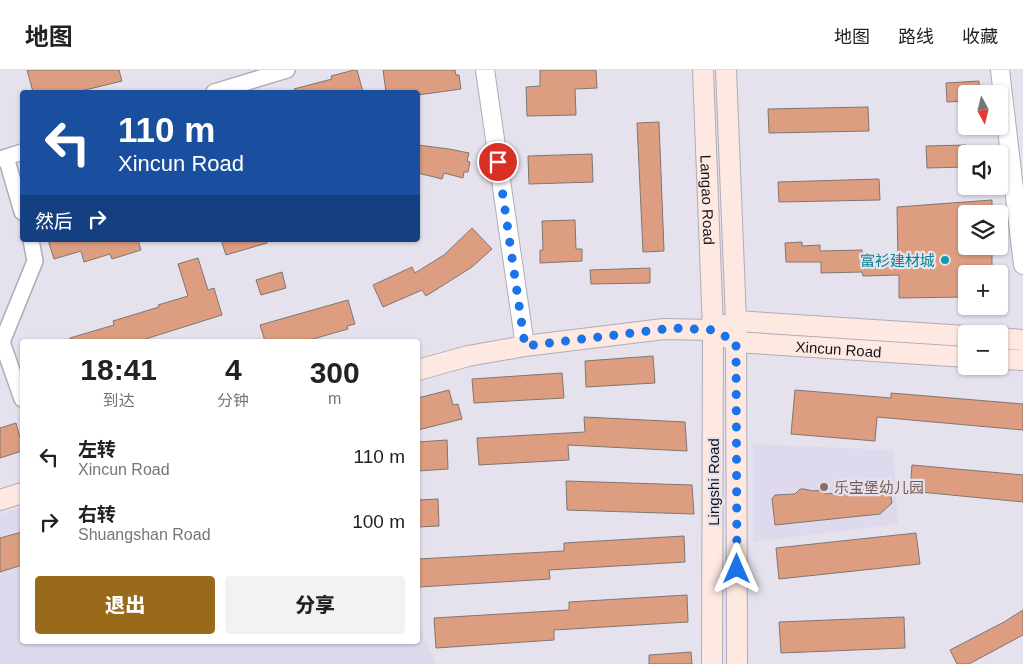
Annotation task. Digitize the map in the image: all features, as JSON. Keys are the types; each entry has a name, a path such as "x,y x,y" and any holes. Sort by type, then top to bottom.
{"main road":[{"name":"Langao Road","path":"703,70 713,330"},
{"name":"Langao Road","path":"726,70 736,322"},
{"name":"Xincun Road","path":"420,369 468,356 525,346 664,329 713,330 736,322 958,336"},
{"name":"Lingshi Road","path":"736,322 737,664"},
{"name":"Xincun Road","path":"713,330 736,342 958,356"},
{"name":"Lingshi Road","path":"712,664 713,330"},
{"path":"1008,339 1023,340"},
{"path":"1008,359 1023,360"},
{"path":"0,500 20,493"}],"street":[{"path":"221,90 287,70"},
{"path":"485,70 525,346"},
{"path":"1000,70 1023,266"},
{"path":"20,153 3,158 20,206"},
{"path":"20,393 2,342 35,261 31,242"}],"shaded area":[{"name":"乐宝堡幼儿园","path":"753,444 893,450 898,524 753,542"},
{"path":"20,508 20,644 420,644 420,628 436,664 0,664 0,514"}],"building":[{"path":"27,70 119,70 122,81 85,90 32,90"},
{"path":"357,70 362,90 294,90 332,79 331,76"},
{"path":"383,70 455,70 456,75 459,75 461,89 420,95 420,90 386,90"},
{"path":"540,70 596,70 597,88 575,89 576,115 527,116 526,87 540,86"},
{"path":"979,81 979,85 958,85 958,101 947,102 946,83"},
{"path":"868,107 869,131 769,133 768,109"},
{"path":"659,122 664,251 643,252 637,123"},
{"path":"420,145 469,153 467,161 470,162 468,172 464,172 463,178 444,173 442,179 420,174"},
{"path":"958,145 958,167 927,168 926,146"},
{"path":"592,154 593,182 529,184 528,156"},
{"path":"879,179 880,200 779,202 778,182"},
{"name":"富衫建材城","path":"992,200 992,205 958,205 958,255 992,255 992,265 958,265 958,297 899,298 899,275 863,276 862,272 821,273 821,262 786,262 785,243 802,242 802,246 820,245 820,251 862,250 862,259 898,258 897,207"},
{"path":"575,220 576,249 582,249 582,261 540,263 540,250 543,250 542,221"},
{"path":"472,228 492,249 472,267 426,296 422,290 383,307 373,285 412,267 415,273 444,255"},
{"path":"49,242 139,242 141,250 112,259 110,254 84,262 81,251 54,259"},
{"path":"222,242 267,243 226,255"},
{"path":"198,258 208,290 214,288 222,315 145,339 70,339 114,325 113,321 188,296 178,264"},
{"path":"650,268 650,283 591,284 590,270"},
{"path":"282,272 286,288 261,295 256,280"},
{"path":"348,300 355,324 347,326 348,329 313,339 264,339 260,325"},
{"path":"653,356 655,383 586,387 585,361"},
{"path":"562,373 564,398 474,403 472,379"},
{"path":"449,390 453,405 458,404 462,419 420,430 420,397"},
{"path":"795,390 891,398 891,393 1023,404 1023,430 877,417 875,441 791,434"},
{"path":"584,417 685,422 687,451 568,445 569,460 479,465 477,438 585,432"},
{"path":"16,423 20,437 20,452 0,458 0,428"},
{"path":"447,440 448,469 420,471 420,442"},
{"path":"912,465 1023,475 1023,502 910,491"},
{"path":"566,481 692,485 694,514 567,510"},
{"path":"877,488 890,491 892,503 880,514 775,525 772,499 775,495 795,494 800,489 821,490 826,494"},
{"path":"438,499 439,526 420,527 420,500"},
{"path":"20,533 20,566 0,572 0,538"},
{"path":"916,533 920,564 779,579 776,548"},
{"path":"684,536 685,562 549,570 550,579 420,587 420,559 564,551 564,543"},
{"path":"687,595 688,622 554,630 554,640 436,648 434,618 569,610 569,602"},
{"path":"1023,610 1023,635 969,664 957,664 950,650"},
{"path":"904,617 905,648 781,653 779,622"},
{"path":"691,652 692,664 649,664 649,655"}],"place":[{"name":"富衫建材城","path":"945,260"},
{"name":"乐宝堡幼儿园","path":"824,487"}],"route":[{"path":"498,162 525,346 673,328 713,330 736,342 737,569"}]}
